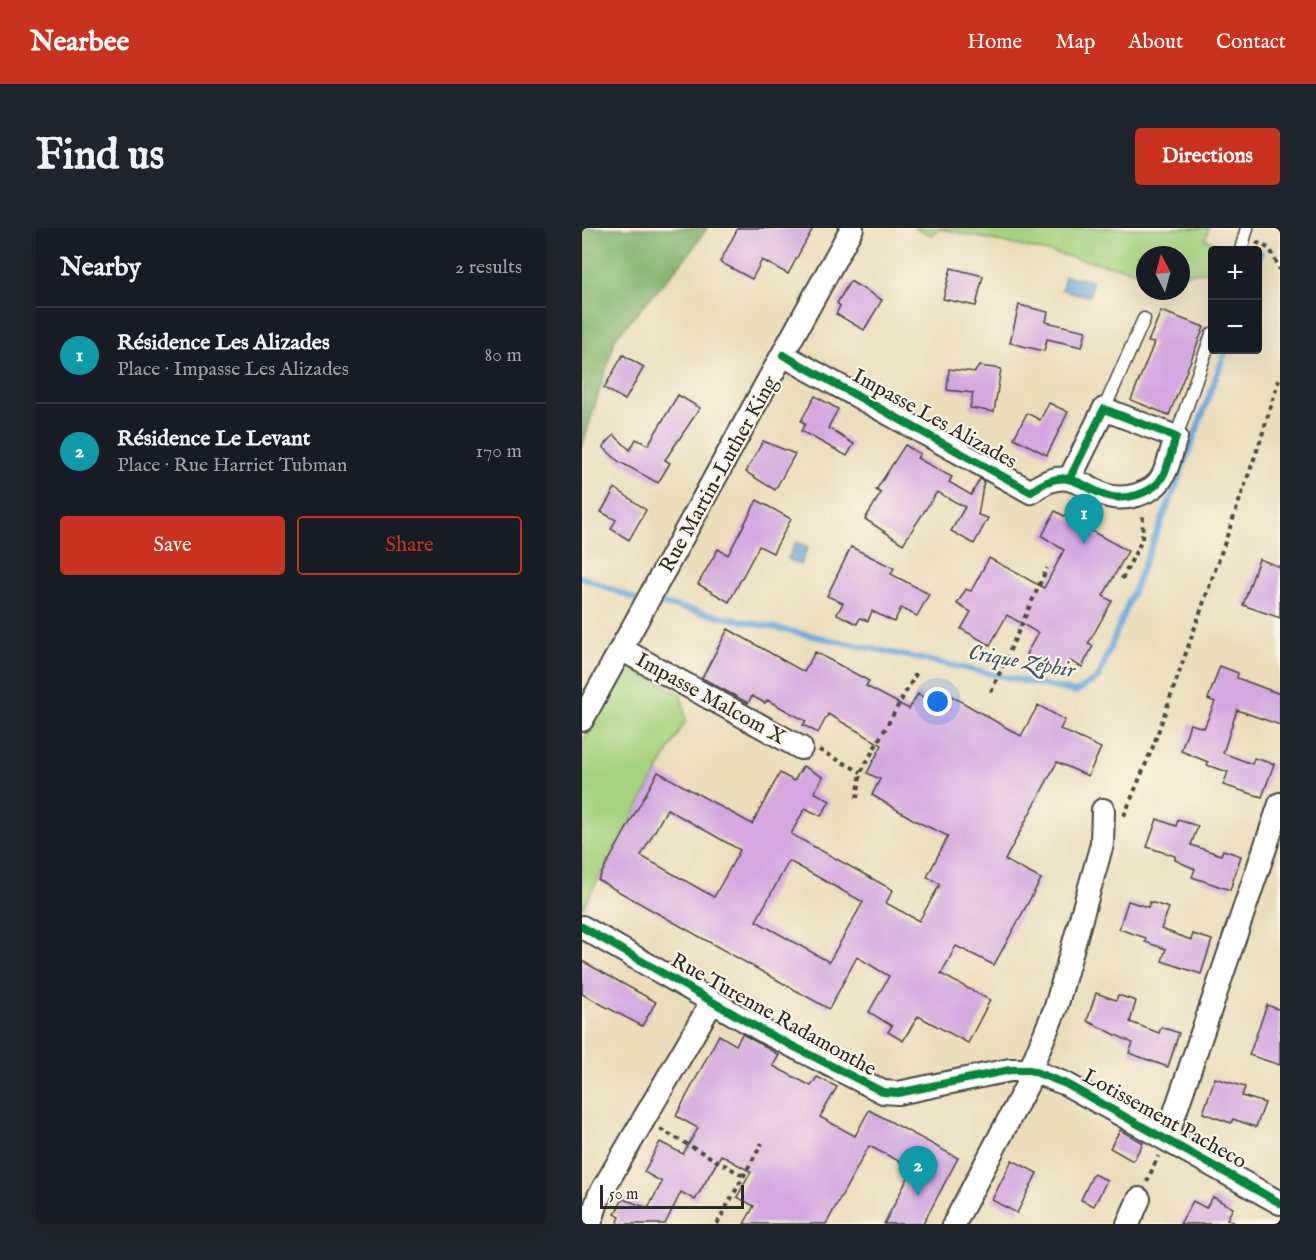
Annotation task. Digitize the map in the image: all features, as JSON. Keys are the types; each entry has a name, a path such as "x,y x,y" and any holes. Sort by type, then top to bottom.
{"street":[{"name":"Rue Martin-Luther King","path":"582,720 852,228"},
{"name":"Impasse Les Alizades","path":"783,355 1031,492 1042,483 1057,477 1070,478"},
{"path":"1104,409 1176,437 1157,484 1143,493 1110,498 1070,478 1104,409"},
{"name":"Impasse Malcom X","path":"621,649 801,748"},
{"name":"Lotissement Pacheco","path":"1166,1139 1280,804"},
{"path":"954,1224 1028,1084 1030,1070 1056,1007 1102,844 1103,810"},
{"name":"Rue Turenne Radamonthe","path":"582,927 712,1002 883,1092 898,1093 1010,1070 1030,1070"},
{"path":"590,1224 599,1196 712,1002"},
{"name":"Lotissement Pacheco","path":"1030,1070 1066,1084 1280,1203"},
{"path":"1128,1224 1139,1199"}],"lane":[{"path":"1104,409 1144,319"},
{"path":"1176,437 1208,345"}],"path":[{"path":"1246,232 1270,249 1280,270"},
{"path":"1102,844 1127,811 1154,744 1260,442 1280,376"},
{"path":"1122,579 1142,540 1143,493"},
{"path":"991,692 1047,568"},
{"path":"857,798 861,772 917,672"},
{"path":"801,748 817,748 861,772"},
{"path":"644,1119 744,1176"},
{"path":"1139,1199 1166,1139"},
{"path":"717,1224 762,1143"}],"green space":[{"path":"582,228 707,228 688,255 616,337 582,447"},
{"path":"913,228 1209,228 1205,239 1222,246 1208,246 1208,271 1190,273 1190,246 1136,246 1136,271 941,229 931,235"},
{"path":"625,664 681,694 686,720 582,909 582,743"}],"water":[{"path":"1065,276 1092,281 1089,296 1062,290"},
{"path":"796,542 808,547 800,565 788,559"}],"building":[{"path":"738,228 813,228 788,274 762,260 752,279 720,262"},
{"path":"951,268 983,276 976,306 943,299"},
{"path":"850,281 882,300 864,330 836,314 840,306 837,303"},
{"path":"1019,305 1048,312 1046,322 1086,331 1082,347 1047,339 1044,351 1010,343"},
{"path":"1161,311 1204,327 1169,415 1131,400 1154,343 1148,342"},
{"path":"623,355 644,367 625,400 604,388"},
{"path":"979,366 1001,369 994,412 970,408 973,393 947,390 949,369 975,372"},
{"path":"678,395 700,408 665,460 670,463 658,483 618,461 603,447 614,435 630,450 636,439 648,445"},
{"path":"815,396 838,409 828,428 854,444 847,456 801,431 805,424 801,421"},
{"path":"1049,403 1068,412 1047,455 1014,438 1027,413 1040,420"},
{"path":"763,441 795,454 775,490 746,472"},
{"path":"905,445 920,454 917,458 952,477 949,482 971,495 980,479 984,481 978,515 988,518 974,544 951,531 965,507 937,492 903,544 865,519 881,493 876,490"},
{"path":"615,488 646,510 629,540 611,529 616,520 601,512"},
{"path":"757,500 791,519 773,553 759,546 729,602 698,584 718,549 728,555"},
{"path":"1055,511 1128,551 1103,596 1112,601 1088,644 1093,646 1082,667 1070,661 1064,674 1026,654 1038,633 1007,615 990,645 961,629 971,612 957,604 966,589 971,591 989,558 1044,588 1064,550 1042,536"},
{"path":"851,547 894,568 891,574 929,594 917,616 901,608 894,622 872,611 868,621 860,618 857,624 837,614 843,603 827,596"},
{"path":"1259,559 1280,567 1280,618 1243,605"},
{"path":"728,629 804,672 815,652 869,681 866,686 909,709 918,694 934,703 941,690 1021,736 1038,705 1065,720 1060,729 1101,748 1088,776 1057,762 1005,860 1041,879 994,965 956,946 941,974 990,1000 968,1043 918,1016 903,1041 888,1032 892,1026 869,1012 889,976 857,957 829,1009 598,880 658,772 752,824 780,773 794,781 803,766 823,777 814,792 830,801 821,816 805,808 791,834 893,890 886,903 919,921 940,884 927,877 948,836 916,821 872,795 880,779 867,773 882,745 828,714 818,733 803,725 806,721 767,700 765,703 752,696 748,703 702,678","holes":["667,809 740,850 714,897 641,856","789,861 863,902 829,962 756,921"]},
{"path":"1220,666 1238,673 1237,678 1280,694 1280,725 1237,710 1223,753 1252,764 1254,758 1274,764 1262,797 1223,785 1228,772 1207,765 1208,762 1181,751 1190,724 1204,728 1215,702 1208,699"},
{"path":"1157,819 1176,826 1178,820 1198,826 1191,845 1221,855 1223,850 1241,856 1230,890 1192,877 1195,869 1175,860 1175,856 1147,847"},
{"path":"1128,901 1148,907 1150,902 1169,908 1161,929 1191,940 1193,934 1212,940 1201,974 1162,961 1166,949 1145,942 1146,938 1119,929"},
{"path":"582,961 656,1002 642,1026 582,994"},
{"path":"1096,993 1116,1000 1118,995 1136,1001 1130,1022 1159,1033 1161,1027 1179,1033 1168,1067 1129,1053 1133,1043 1087,1021"},
{"path":"1267,1005 1280,1010 1280,1065 1249,1055"},
{"path":"742,1034 779,1055 773,1066 811,1086 817,1077 837,1087 820,1117 855,1136 869,1110 958,1158 923,1224 884,1224 913,1168 869,1146 826,1224 744,1224 754,1206 737,1197 751,1172 721,1155 695,1200 681,1192 665,1224 617,1224 620,1217 615,1214 623,1199 648,1208 662,1182 644,1172 660,1142 683,1154 698,1128 676,1116 719,1035 736,1045"},
{"path":"1215,1078 1245,1087 1242,1096 1265,1103 1256,1127 1233,1119 1231,1123 1203,1113"},
{"path":"1120,1130 1143,1143 1133,1161 1110,1148"},
{"path":"1012,1160 1037,1173 1017,1213 992,1200"},
{"path":"1093,1174 1107,1180 1094,1206 1081,1200"},
{"path":"1213,1197 1233,1208 1227,1219 1236,1224 1180,1224 1193,1201 1206,1208"}],"waterway":[{"name":"Crique Zéphir","path":"663,604 1076,692 1098,678 1179,478 1225,354"},
{"name":"Crique Zéphir","path":"582,577 635,599"}],"cycle path":[{"path":"783,355 1031,492 1047,482 1061,479 1073,480 1107,496 1120,498 1139,494 1153,488 1161,479 1167,468 1176,437 1104,409 1070,478"},
{"path":"582,927 767,1033 883,1092 898,1093 1010,1070 1030,1070 1066,1084 1280,1203"}],"place":[{"name":"Résidence Les Alizades","path":"1084,544"},
{"name":"Résidence Le Levant","path":"918,1196"}]}
